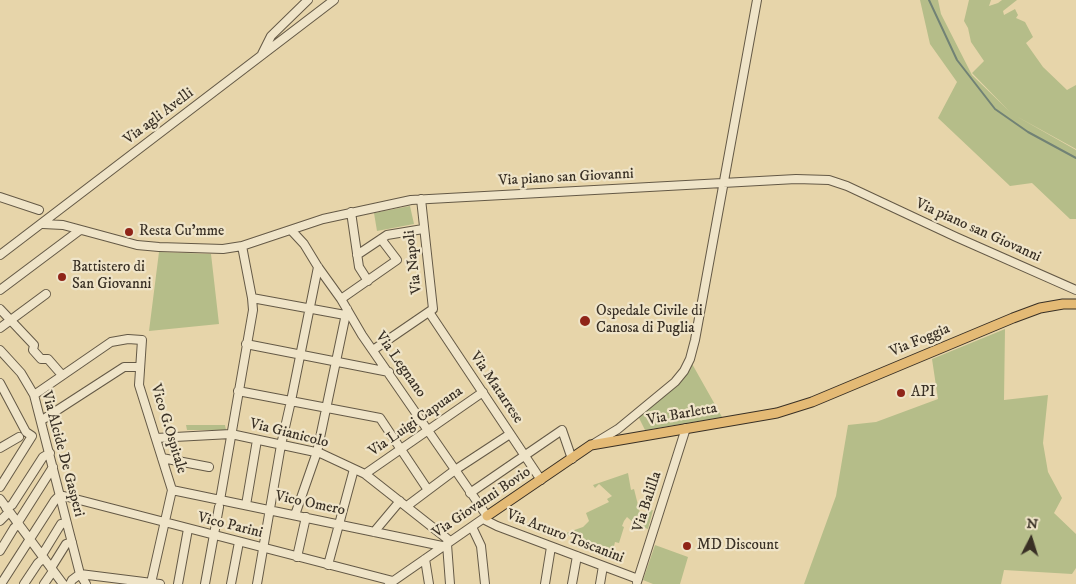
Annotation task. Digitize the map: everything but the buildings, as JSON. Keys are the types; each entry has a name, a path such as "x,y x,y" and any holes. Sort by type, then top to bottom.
{"main road":[{"name":"Via Foggia","path":"777,413 812,402 1031,312 1052,306 1076,304"},
{"name":"Via Barletta","path":"591,446 777,413"},
{"name":"Via Giovanni Bovio","path":"485,518 591,446"}],"street":[{"path":"261,56 271,36 308,0"},
{"name":"Via agli Avelli","path":"0,255 334,0"},
{"path":"591,446 618,429 675,382 684,371 696,340 757,0"},
{"name":"Via piano san Giovanni","path":"43,224 56,223 117,240 159,247 223,249 242,246 323,219 393,203 421,199 796,179 829,180 847,186 1076,290"},
{"path":"0,197 39,210"},
{"name":"Via Napoli","path":"373,350 433,309 421,199"},
{"path":"351,212 359,268 368,281"},
{"path":"357,255 387,234 424,229"},
{"path":"0,290 80,230"},
{"name":"Via Legnano","path":"291,230 304,244 318,267 342,299 346,312 389,372 485,518"},
{"path":"342,299 397,260 381,239"},
{"path":"205,584 253,310 242,246"},
{"path":"256,584 281,445 292,401 318,267"},
{"path":"0,328 46,294"},
{"path":"252,298 309,309 346,312 317,452 295,515"},
{"path":"0,310 34,345 33,350 41,359 48,359 62,375 34,395"},
{"name":"Via Matarrese","path":"429,312 541,480"},
{"name":"Vico G.Ospitale","path":"62,375 110,342 128,339 142,340 139,385 172,490 151,583"},
{"path":"246,344 389,372"},
{"name":"Via Alcide De Gasperi","path":"0,350 21,373 34,395 42,420 80,574 86,584"},
{"path":"42,420 124,367 140,367"},
{"path":"0,383 26,435"},
{"path":"238,391 380,418 428,490"},
{"name":"Via Luigi Capuana","path":"365,474 483,392"},
{"name":"Via Balilla","path":"637,582 686,428"},
{"path":"470,493 562,430 572,459"},
{"name":"Via Gianicolo","path":"156,438 231,434 317,452 365,474 407,506 446,544"},
{"path":"407,506 455,470 510,434"},
{"path":"0,448 26,435"},
{"path":"0,487 26,435"},
{"path":"246,505 256,440"},
{"path":"0,521 43,458 50,453"},
{"path":"162,458 210,467"},
{"path":"0,551 53,467"},
{"path":"328,565 354,469"},
{"name":"Vico Omero","path":"172,490 220,503 246,505 374,532 446,544"},
{"path":"1,584 3,574 30,539 54,500 60,495"},
{"name":"Vico Parini","path":"60,495 391,583"},
{"path":"0,499 63,584"},
{"path":"374,532 400,500"},
{"path":"297,557 306,517"},
{"name":"Via Arturo Toscanini","path":"485,518 497,526 604,566 637,582"},
{"name":"Via Giovanni Bovio","path":"391,583 485,518"},
{"path":"24,584 43,557 61,524 67,523"},
{"path":"472,527 481,546 485,584"},
{"path":"178,584 188,529"},
{"path":"44,584 66,544 72,542"},
{"path":"231,584 239,542"},
{"path":"446,544 450,584"},
{"path":"545,584 551,547"},
{"path":"572,584 577,556"},
{"path":"425,559 429,584"},
{"path":"600,584 604,566"},
{"path":"70,584 80,574 87,573 160,584"}],"green space":[{"path":"920,0 938,0 941,14 972,75 1010,112 972,73 984,61 971,42 968,28 964,21 969,0 991,0 989,6 1002,0 1017,0 1003,11 1004,15 1015,9 1018,15 1016,18 1025,22 1033,37 1026,43 1043,67 1067,90 1076,85 1076,149 1016,116 1076,150 1076,219 1070,219 1032,183 1010,186 938,118 957,82 930,44"},
{"path":"410,206 414,224 377,231 374,213"},
{"path":"159,252 211,254 219,324 149,331"},
{"path":"1005,329 1004,400 1048,395 1043,443 1048,472 1062,498 1054,513 1076,534 1076,568 1072,574 1004,570 1001,584 804,584 836,496 848,425 876,422 938,399 932,359"},
{"path":"691,362 722,417 645,430 637,414"},
{"path":"186,425 225,425 226,430 187,430"},
{"path":"628,473 631,490 634,489 640,513 653,510 648,529 636,525 627,517 622,526 624,527 619,543 615,542 613,550 563,534 583,527 589,521 586,513 609,502 607,499 612,496 599,484 595,488 593,485"},
{"path":"655,545 688,557 680,584 653,584 643,580"}],"waterway":[{"path":"929,0 957,60 995,109 1028,132 1076,158"}],"place":[{"name":"Resta Cu'mme","path":"129,232"},
{"name":"Battistero di San Giovanni","path":"62,277"},
{"name":"Ospedale Civile di Canosa di Puglia","path":"585,321"},
{"name":"API","path":"901,393"},
{"name":"MD Discount","path":"687,546"}]}
